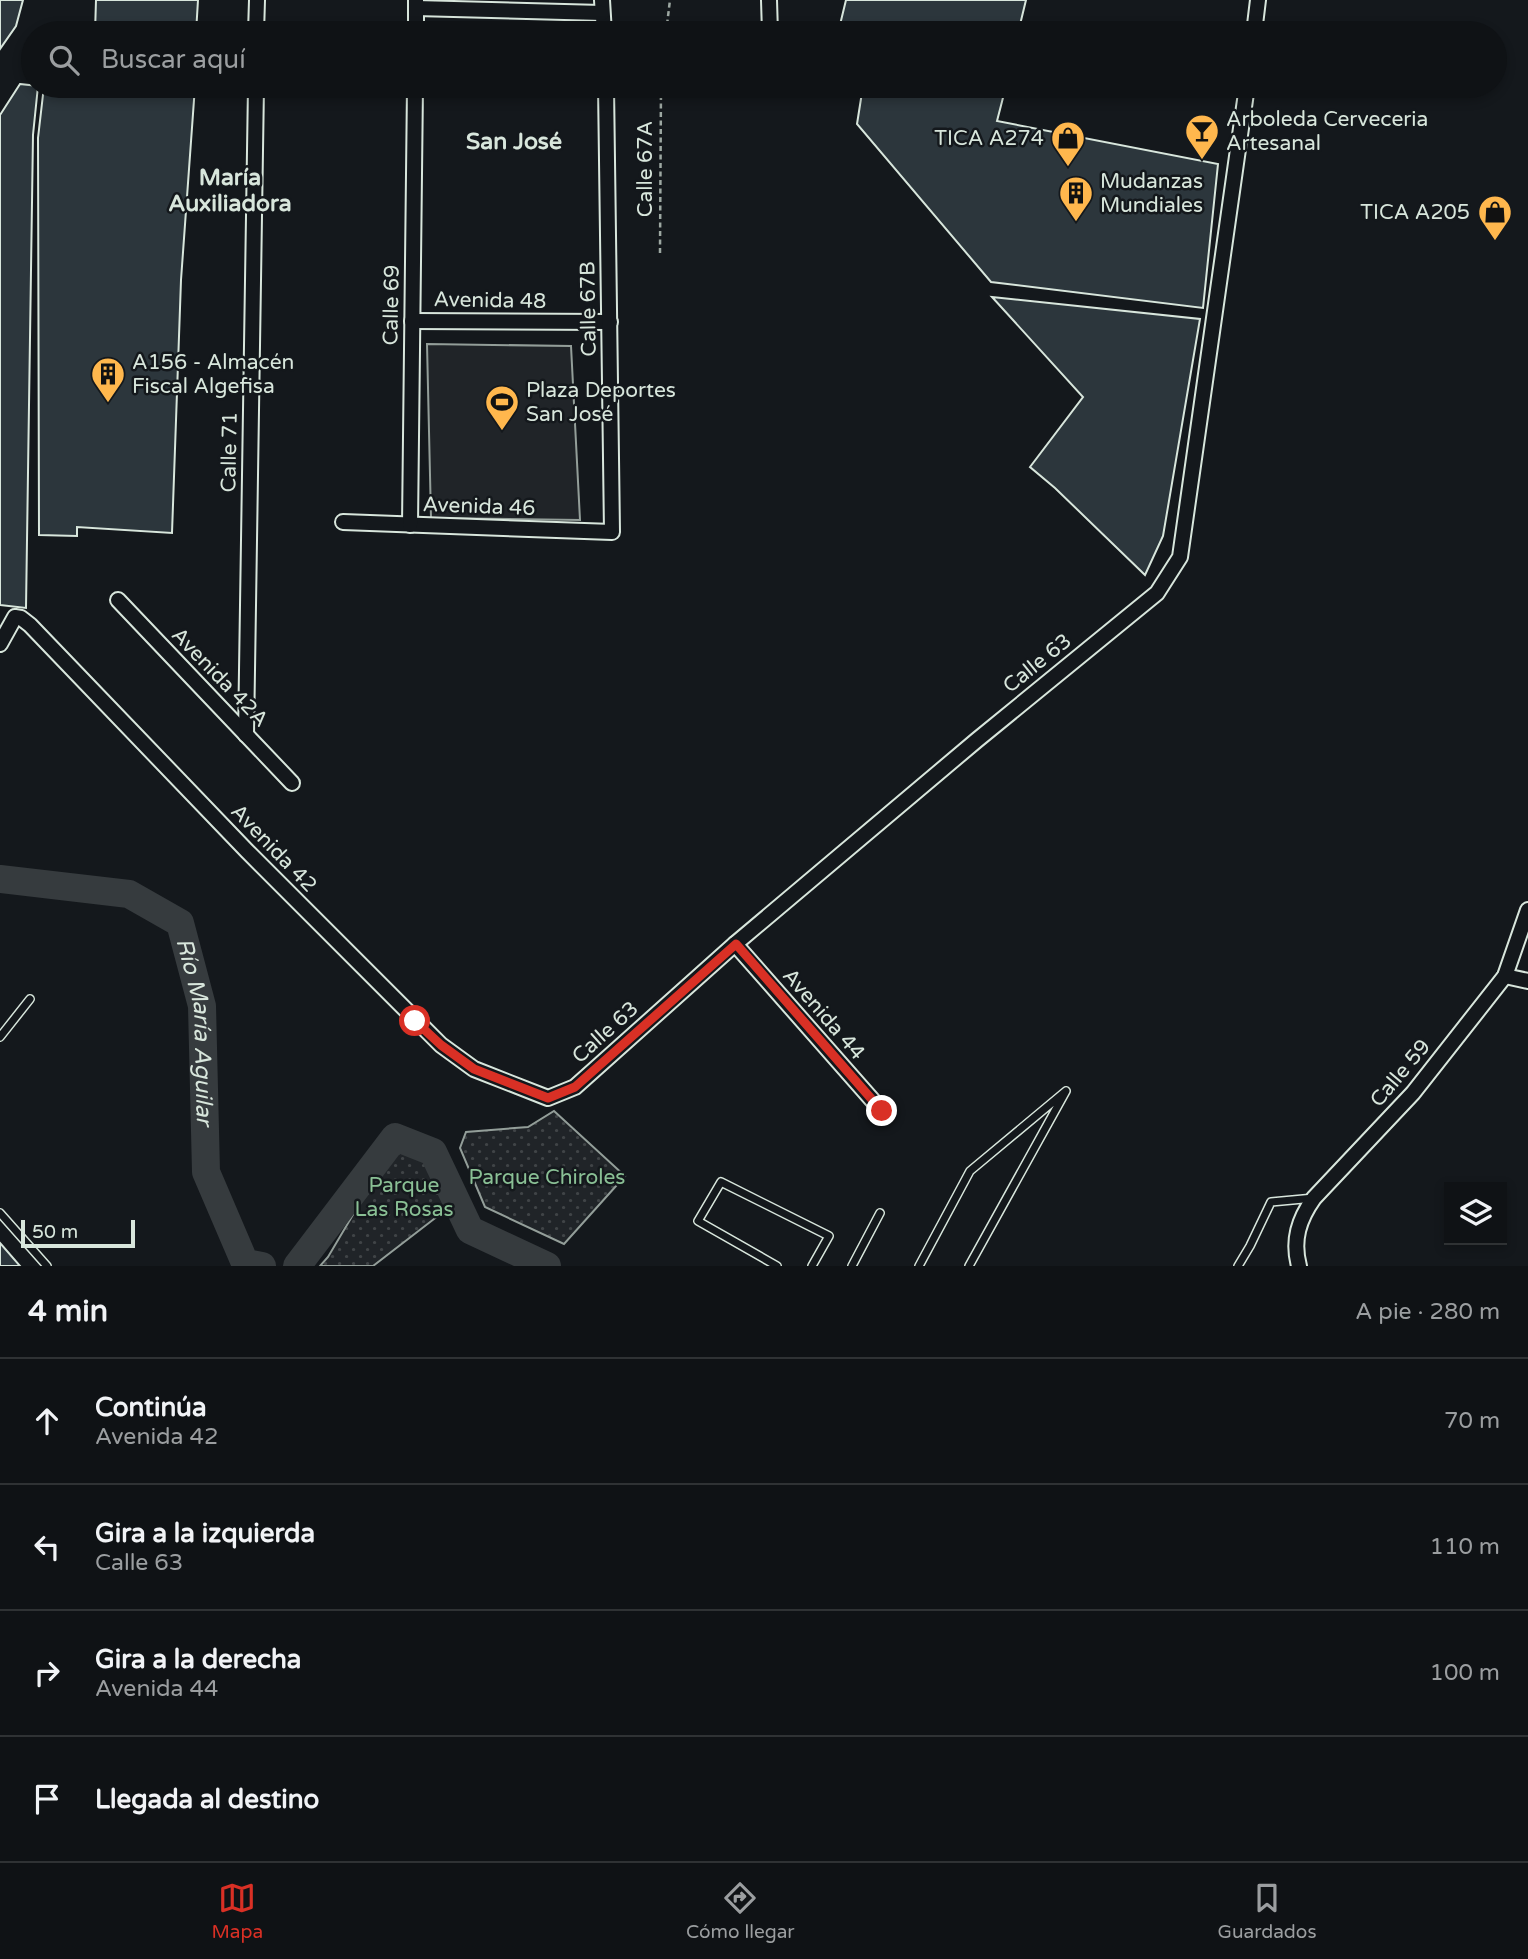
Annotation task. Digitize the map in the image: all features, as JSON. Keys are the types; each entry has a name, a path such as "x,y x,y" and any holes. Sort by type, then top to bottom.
{"street":[{"path":"256,21 257,0"},
{"path":"769,0 769,21"},
{"path":"1255,21 1258,0"},
{"path":"416,4 602,6"},
{"name":"Calle 71","path":"246,735 256,98"},
{"name":"Calle 69","path":"410,525 415,98"},
{"name":"Calle 67B","path":"606,98 612,532"},
{"name":"Calle 63","path":"548,1098 575,1087 736,944 977,740 1157,593 1180,557 1245,98"},
{"name":"Avenida 48","path":"412,321 610,322"},
{"name":"Avenida 46","path":"343,522 612,532"},
{"name":"Avenida 42A","path":"118,600 292,783"},
{"name":"Avenida 42","path":"0,644 15,617 30,625 247,851 441,1045 474,1069 548,1098"},
{"name":"Calle 59","path":"1297,1259 1297,1232 1302,1214 1413,1093 1505,976 1528,910"},
{"name":"Avenida 44","path":"736,944 882,1111"},
{"path":"1505,976 1528,981"}],"lane":[{"path":"0,1037 30,999"},
{"path":"919,1266 970,1171 1066,1091 969,1266"},
{"path":"777,1266 698,1221 721,1182 829,1236 812,1266"},
{"path":"1238,1266 1271,1202 1314,1198"},
{"path":"0,1213 47,1266"},
{"path":"852,1266 880,1213"}],"path":[{"path":"667,21 670,0"},
{"name":"Calle 67A","path":"660,253 661,98"}],"green space":[{"name":"Plaza Deportes San José","path":"427,344 571,346 580,520 431,518"},
{"name":"Parque Chiroles","path":"554,1111 625,1176 564,1244 485,1207 460,1148 466,1132 528,1127"},
{"name":"Parque Las Rosas","path":"401,1152 425,1156 447,1209 373,1266 320,1266 383,1164"}],"building":[{"path":"0,0 23,0 16,26 0,49"},
{"path":"96,0 198,0 197,21 95,21"},
{"path":"846,0 1026,0 1021,21 841,21"},
{"path":"20,84 21,98 37,98 33,135 26,608 0,605 0,115"},
{"name":"A156 - Almacén Fiscal Algefisa","path":"43,98 194,98 181,280 172,533 77,527 77,536 39,535 38,138"},
{"name":"Mudanzas Mundiales","path":"861,98 1003,98 997,121 1218,164 1203,308 991,282 857,124"},
{"path":"992,297 1200,319 1163,536 1145,575 1030,467 1083,397"},
{"path":"0,1243 20,1266 0,1266"}],"waterway":[{"name":"Río María Aguilar","path":"0,879 129,894 180,923 202,1006 206,1172 245,1263 262,1266"},
{"name":"Río María Aguilar","path":"297,1266 395,1137 433,1152 470,1230 547,1266"}],"place":[{"name":"Arboleda Cerveceria Artesanal","path":"1202,161"},
{"name":"TICA A274","path":"1068,168"},
{"name":"Mudanzas Mundiales","path":"1076,223"},
{"name":"TICA A205","path":"1495,242"},
{"name":"A156 - Almacén Fiscal Algefisa","path":"108,404"},
{"name":"Plaza Deportes San José","path":"502,432"}],"district":[{"name":"San José","path":"514,141"},
{"name":"María Auxiliadora","path":"230,190"}],"route":[{"path":"415,1021 441,1045 474,1069 548,1098 575,1087 736,944 882,1111"}]}
